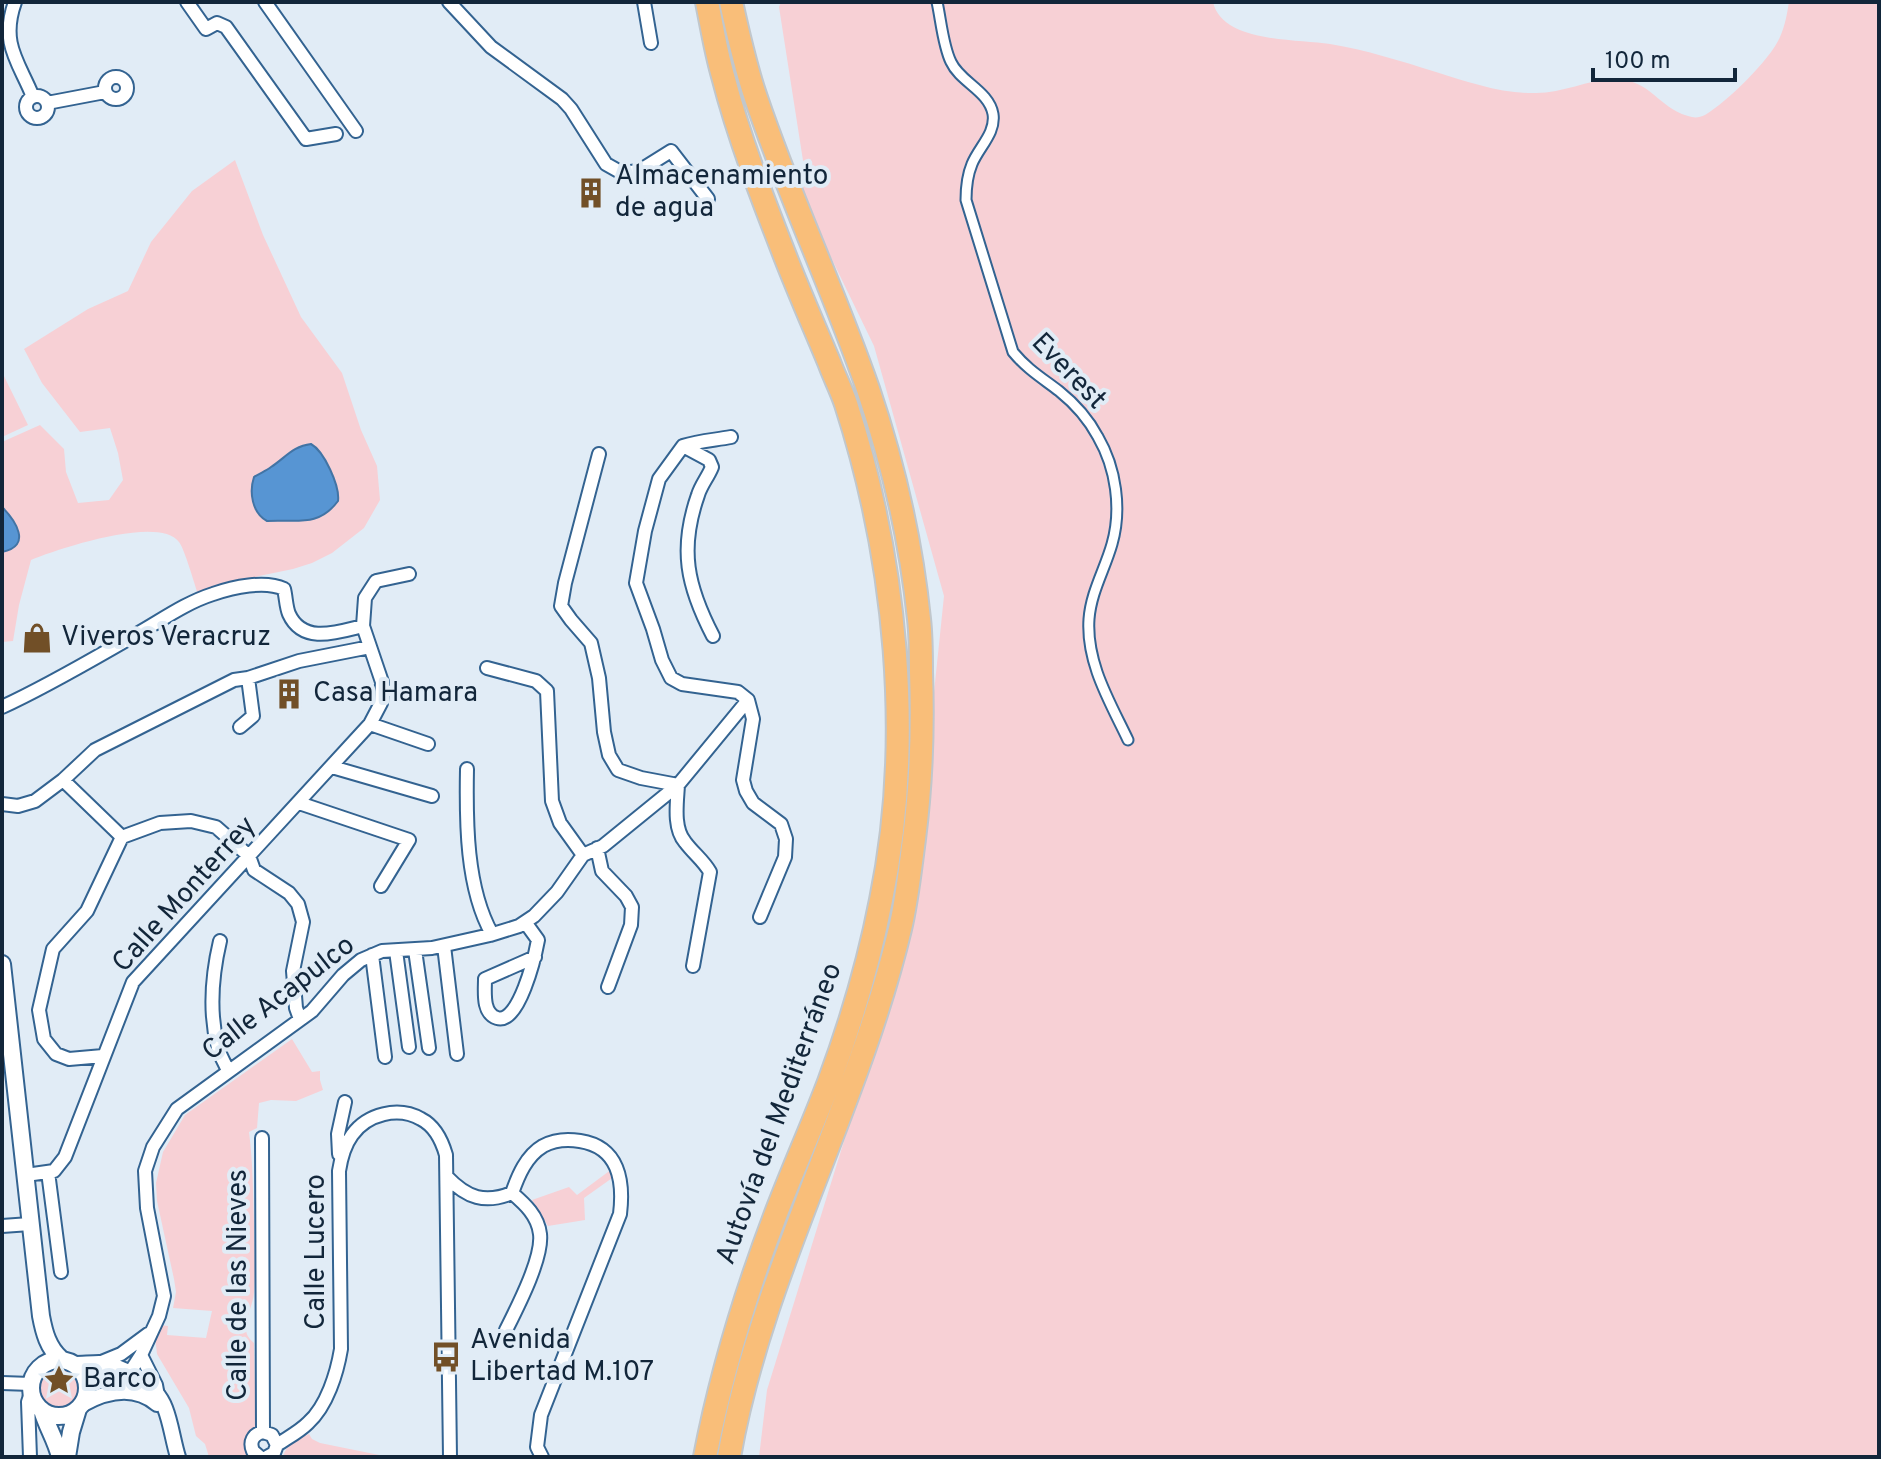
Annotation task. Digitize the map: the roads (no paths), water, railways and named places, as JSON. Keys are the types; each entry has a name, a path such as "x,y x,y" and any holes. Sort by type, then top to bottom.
{"highway":[{"name":"Autovía del Mediterráneo","path":"705,1457 721,1379 740,1316 775,1215 828,1086 864,977 882,896 894,815 897,741 893,627 887,572 874,509 846,402 786,258 740,133 722,75 707,2"},
{"name":"Autovía del Mediterráneo","path":"729,1457 743,1393 766,1316 883,991 910,872 919,799 922,736 920,621 904,519 868,391 759,108 731,2"}],"main road":[{"path":"2,964 5,1021 42,1321 54,1353 80,1368 88,1389 71,1432 67,1457"},
{"path":"42,1321 34,1382 37,1406 47,1416 60,1457"},
{"path":"34,1382 49,1361 68,1362"},
{"path":"47,1416 63,1416 81,1406"}],"street":[{"path":"15,2 9,12 5,41 33,97"},
{"path":"187,2 206,29 217,23 226,27 306,139 336,134"},
{"path":"265,2 356,131"},
{"path":"449,2 491,47 562,99 606,164 622,173 639,171 671,151 708,199"},
{"path":"644,2 651,43"},
{"name":"Everest","path":"937,2 950,60 958,73 985,97 993,113 991,131 972,164 967,180 966,200 1013,352 1024,366 1062,393 1082,414 1099,437 1115,483 1116,525 1095,588 1089,636 1100,681 1128,740"},
{"path":"47,103 105,92"},
{"path":"40,96 47,103 48,110 44,116 34,117 27,109 33,97 40,96"},
{"path":"731,437 683,446 659,479 645,531 636,583 671,678 682,684 738,692 748,700 753,719 743,780 746,791 753,803 781,824 786,839 785,857 760,917"},
{"path":"683,446 709,460 712,467 699,491 688,527 687,551 698,608 713,636"},
{"path":"599,454 561,606 591,643 609,755 618,770 678,785 677,818 682,839 704,861 710,872 693,966"},
{"path":"2,707 186,605 215,593 264,584 275,585 284,589 287,612 295,623 315,635 330,634 363,626 365,598 376,581 409,574"},
{"name":"Calle Monterrey","path":"48,1172 54,1171 65,1157 133,982 370,724 381,703 382,682 363,626"},
{"path":"2,804 18,806 35,801 95,750 234,680 299,661 370,647"},
{"path":"487,668 536,681 547,691 552,801 560,823 583,855"},
{"path":"240,727 253,716 248,678"},
{"name":"Calle Acapulco","path":"113,1392 123,1383 141,1355 159,1316 164,1296 147,1208 145,1171 153,1147 177,1109 312,1011 343,975 361,960 382,951 444,946 492,934 519,926 534,916 557,892 583,855 603,846 678,785 748,700"},
{"path":"370,724 428,744"},
{"path":"332,767 432,796"},
{"path":"467,769 466,807 476,893 483,918 492,934"},
{"path":"63,780 122,837"},
{"path":"299,803 409,840 381,886"},
{"path":"103,1056 69,1059 56,1054 44,1039 39,1010 53,949 87,911 122,837 160,823 191,821 216,827 249,856 254,870 289,893 298,904 303,922 293,971 300,1019"},
{"path":"597,848 602,871 626,896 632,907 631,925 608,987"},
{"path":"525,922 538,940 535,957 521,996 510,1015 503,1019 494,1017 486,1004 485,979 535,957"},
{"path":"220,941 213,971 214,1021 218,1049 228,1071"},
{"path":"444,946 457,1054"},
{"path":"415,950 429,1048"},
{"path":"396,951 409,1047"},
{"path":"372,955 385,1057"},
{"path":"339,1171 338,1134 345,1102"},
{"name":"Calle Lucero","path":"266,1455 310,1422 325,1397 338,1365 341,1349 339,1171 346,1145 353,1133 373,1117 397,1113 422,1119 442,1140 446,1155 450,1457"},
{"name":"Calle de las Nieves","path":"262,1138 263,1432 255,1435 251,1443 253,1451 266,1455"},
{"path":"512,1193 528,1160 542,1147 557,1141 574,1140 602,1148 612,1158 622,1194 620,1214 541,1415 537,1447 542,1457"},
{"path":"26,1175 48,1172 61,1272"},
{"path":"447,1177 458,1188 480,1198 491,1200 512,1193"},
{"path":"506,1330 536,1260 541,1236 528,1207 512,1193"},
{"path":"3,1223 30,1224"},
{"path":"98,1363 121,1354 151,1332"},
{"path":"141,1355 158,1396"},
{"path":"68,1362 98,1363 129,1373 146,1383 164,1405 178,1457"},
{"path":"2,1383 34,1382 28,1402 32,1457"},
{"path":"81,1406 113,1392 135,1392 150,1398 161,1408 168,1423"},
{"path":"32,1457 34,1437 47,1416"},
{"path":"263,1432 272,1435 266,1455"}],"water":[{"path":"311,444 330,470 338,501 314,519 267,521 258,513 253,502 254,477 294,450"},
{"path":"2,507 16,525 19,539 11,549 2,552"}],"place":[{"name":"Almacenamiento de agua","path":"591,193"},
{"name":"Viveros Veracruz","path":"37,638"},
{"name":"Casa Hamara","path":"289,694"},
{"name":"Avenida Libertad M.107","path":"446,1357"},
{"name":"Barco","path":"59,1380"}]}
